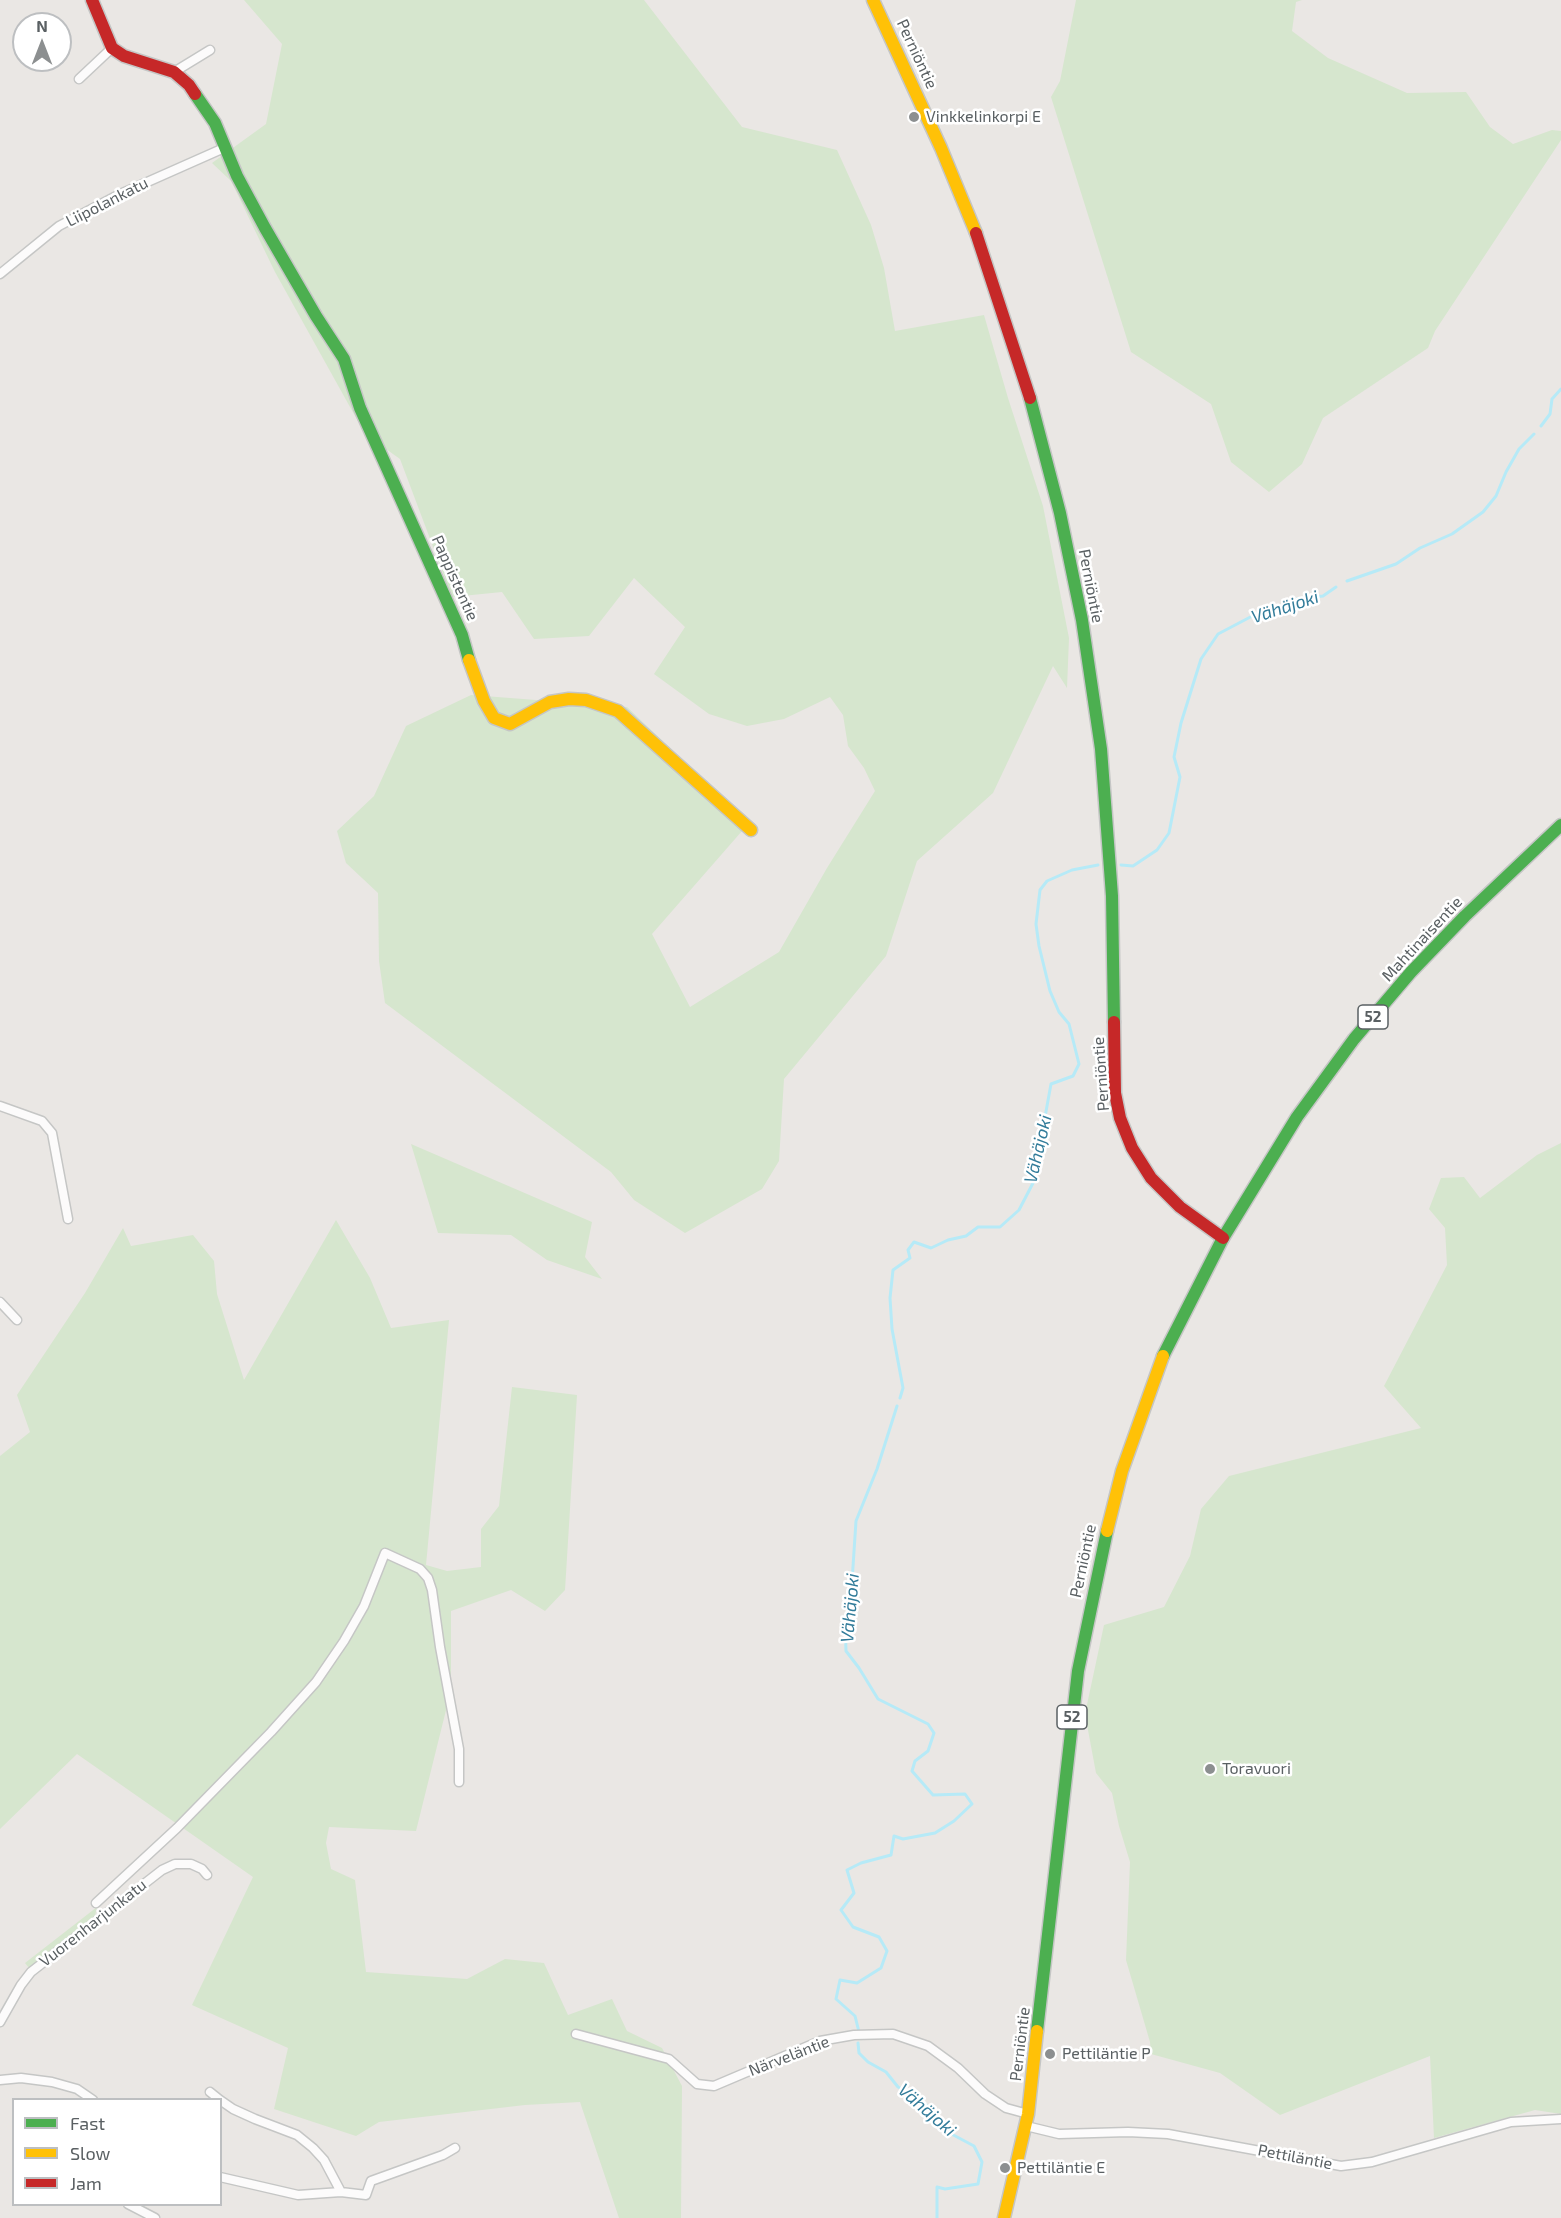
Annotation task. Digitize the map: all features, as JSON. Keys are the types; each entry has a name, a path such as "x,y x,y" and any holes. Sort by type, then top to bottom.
{"main road":[{"path":"92,0 112,48 124,56 174,72"},
{"name":"Perniöntie","path":"873,0 941,148 980,244 1033,408 1060,513 1082,620 1101,749 1112,886 1115,1093 1120,1118 1131,1148 1151,1178 1180,1207 1223,1238 1163,1357 1122,1471 1099,1561 1078,1671 1027,2120 1004,2218"},
{"name":"Pappistentie","path":"174,72 189,85 214,123 237,176 316,316 344,359 360,408 458,625 476,681 494,718 510,724 550,702 569,699 586,700 618,711 751,830"},
{"name":"Mahtinaisentie","path":"1223,1238 1297,1117 1354,1039 1411,972 1465,916 1561,825"}],"street":[{"path":"79,79 112,48"},
{"path":"174,72 210,50"},
{"name":"Liipolankatu","path":"0,274 58,226 118,195 224,148"},
{"path":"0,1106 42,1121 52,1133 68,1219"},
{"path":"0,1302 17,1320"},
{"path":"96,1903 177,1828 271,1732 316,1682 364,1606 385,1553 420,1569 428,1578 432,1590 459,1749 459,1782"},
{"name":"Vuorenharjunkatu","path":"0,2022 31,1972 162,1870 175,1864 191,1864 202,1869 207,1875"},
{"name":"Närveläntie","path":"576,2034 669,2059 697,2084 714,2086 820,2041 854,2035 893,2034 928,2046 958,2068 985,2094 1027,2120"},
{"path":"0,2080 21,2078 52,2082 77,2089 90,2098"},
{"path":"210,2092 218,2098"},
{"path":"222,2101 255,2119 297,2135 324,2160 341,2192"},
{"name":"Pettiläntie","path":"1027,2120 1059,2134 1128,2132 1168,2134 1341,2166 1372,2162 1511,2122 1561,2119"},
{"path":"222,2177 298,2195 341,2192 366,2195 371,2181 455,2148"},
{"path":"130,2206 155,2218"}],"green space":[{"path":"244,0 644,0 742,127 837,150 871,225 884,268 895,331 984,315 1043,506 1069,638 1067,688 1053,666 993,793 917,861 886,956 784,1079 779,1161 762,1189 685,1233 634,1200 611,1172 385,1003 379,961 378,893 346,863 337,831 374,796 406,726 471,695 627,707 749,823 652,934 690,1007 779,952 875,791 864,768 848,746 843,715 830,697 784,719 747,726 709,714 654,674 685,627 634,578 589,636 534,639 502,592 452,597 400,459 365,434 275,272 231,181 212,163 266,124 282,44"},
{"path":"1076,0 1302,0 1296,2 1292,31 1328,58 1407,93 1466,92 1490,127 1513,144 1552,130 1561,131 1561,140 1435,331 1428,348 1323,418 1302,464 1269,492 1231,462 1211,404 1131,352 1051,97 1060,81"},
{"path":"1561,1143 1561,2114 1535,2110 1434,2138 1430,2056 1280,2115 1220,2073 1151,2054 1150,2042 1126,1960 1130,1862 1112,1793 1096,1773 1085,1714 1104,1625 1164,1607 1190,1556 1201,1509 1229,1476 1421,1428 1384,1386 1447,1265 1445,1228 1429,1209 1441,1178 1464,1177 1480,1198 1537,1155"},
{"path":"411,1144 592,1222 585,1257 602,1279 547,1260 511,1235 438,1233"},
{"path":"336,1220 370,1278 391,1328 449,1320 426,1565 447,1571 481,1567 481,1529 499,1506 512,1387 577,1395 565,1590 545,1611 511,1590 451,1611 451,1690 416,1831 329,1827 326,1843 331,1869 355,1880 366,1972 467,1979 505,1959 544,1963 568,2015 612,1999 627,2031 662,2048 682,2086 681,2218 619,2218 580,2102 525,2105 379,2122 356,2136 274,2109 288,2048 192,2005 253,1877 77,1754 0,1829 0,1456 30,1432 17,1395 85,1293 123,1228 131,1246 193,1235 214,1261 217,1294 244,1380"},
{"path":"97,1907 95,1916 35,1966 29,1968 25,1963"}],"waterway":[{"name":"Vähäjoki","path":"1541,426 1550,414 1552,399 1561,389"},
{"name":"Vähäjoki","path":"1347,581 1396,564 1420,548 1452,534 1483,512 1496,496 1519,449 1534,434"},
{"name":"Vähäjoki","path":"1121,865 1133,866 1157,850 1169,833 1180,777 1174,757 1181,723 1201,659 1218,634 1258,613 1276,610 1297,599 1323,596 1336,587"},
{"name":"Vähäjoki","path":"900,1398 903,1388 892,1329 890,1298 893,1270 910,1258 908,1250 914,1242 931,1248 948,1240 966,1236 978,1227 1000,1227 1019,1210 1033,1183 1051,1084 1073,1076 1079,1064 1069,1024 1059,1012 1050,991 1036,924 1040,890 1047,881 1072,870 1098,865"},
{"name":"Vähäjoki","path":"859,2032 855,2016 836,1999 840,1980 857,1983 881,1968 887,1951 879,1937 853,1927 841,1910 854,1893 847,1870 861,1863 891,1855 894,1836 903,1839 935,1833 954,1821 972,1804 965,1794 933,1795 912,1771 915,1761 928,1751 934,1733 928,1724 878,1699 846,1651 845,1622 851,1597 856,1521 877,1469 897,1406"},
{"name":"Vähäjoki","path":"858,2043 859,2053 868,2062 886,2072 898,2087 916,2096 935,2113 944,2130 974,2146 982,2162 978,2184 945,2189 937,2187 937,2218"}],"traffic: fast":[{"path":"195,94 215,123 237,176 265,228 344,359 360,408 462,635 469,660"},
{"path":"1030,398 1060,513 1082,620 1101,749 1112,896 1114,1022"},
{"path":"1163,1356 1223,1238 1297,1117 1354,1039 1411,972 1465,916 1561,825"},
{"path":"1037,2031 1078,1671 1107,1531"}],"traffic: slow":[{"path":"873,0 941,148 976,233"},
{"path":"469,660 484,701 494,718 510,724 550,702 569,699 586,700 618,711 751,830"},
{"path":"1107,1531 1122,1471 1163,1356"},
{"path":"1004,2218 1028,2114 1037,2031"}],"traffic: jam":[{"path":"92,0 112,48 124,56 174,72 189,85 195,94"},
{"path":"976,233 1030,398"},
{"path":"1114,1022 1115,1093 1120,1118 1132,1148 1151,1178 1180,1207 1223,1238"}],"place":[{"name":"Vinkkelinkorpi E","path":"914,117"},
{"name":"Toravuori","path":"1210,1769"},
{"name":"Pettiläntie P","path":"1050,2054"},
{"name":"Pettiläntie E","path":"1005,2168"}]}
